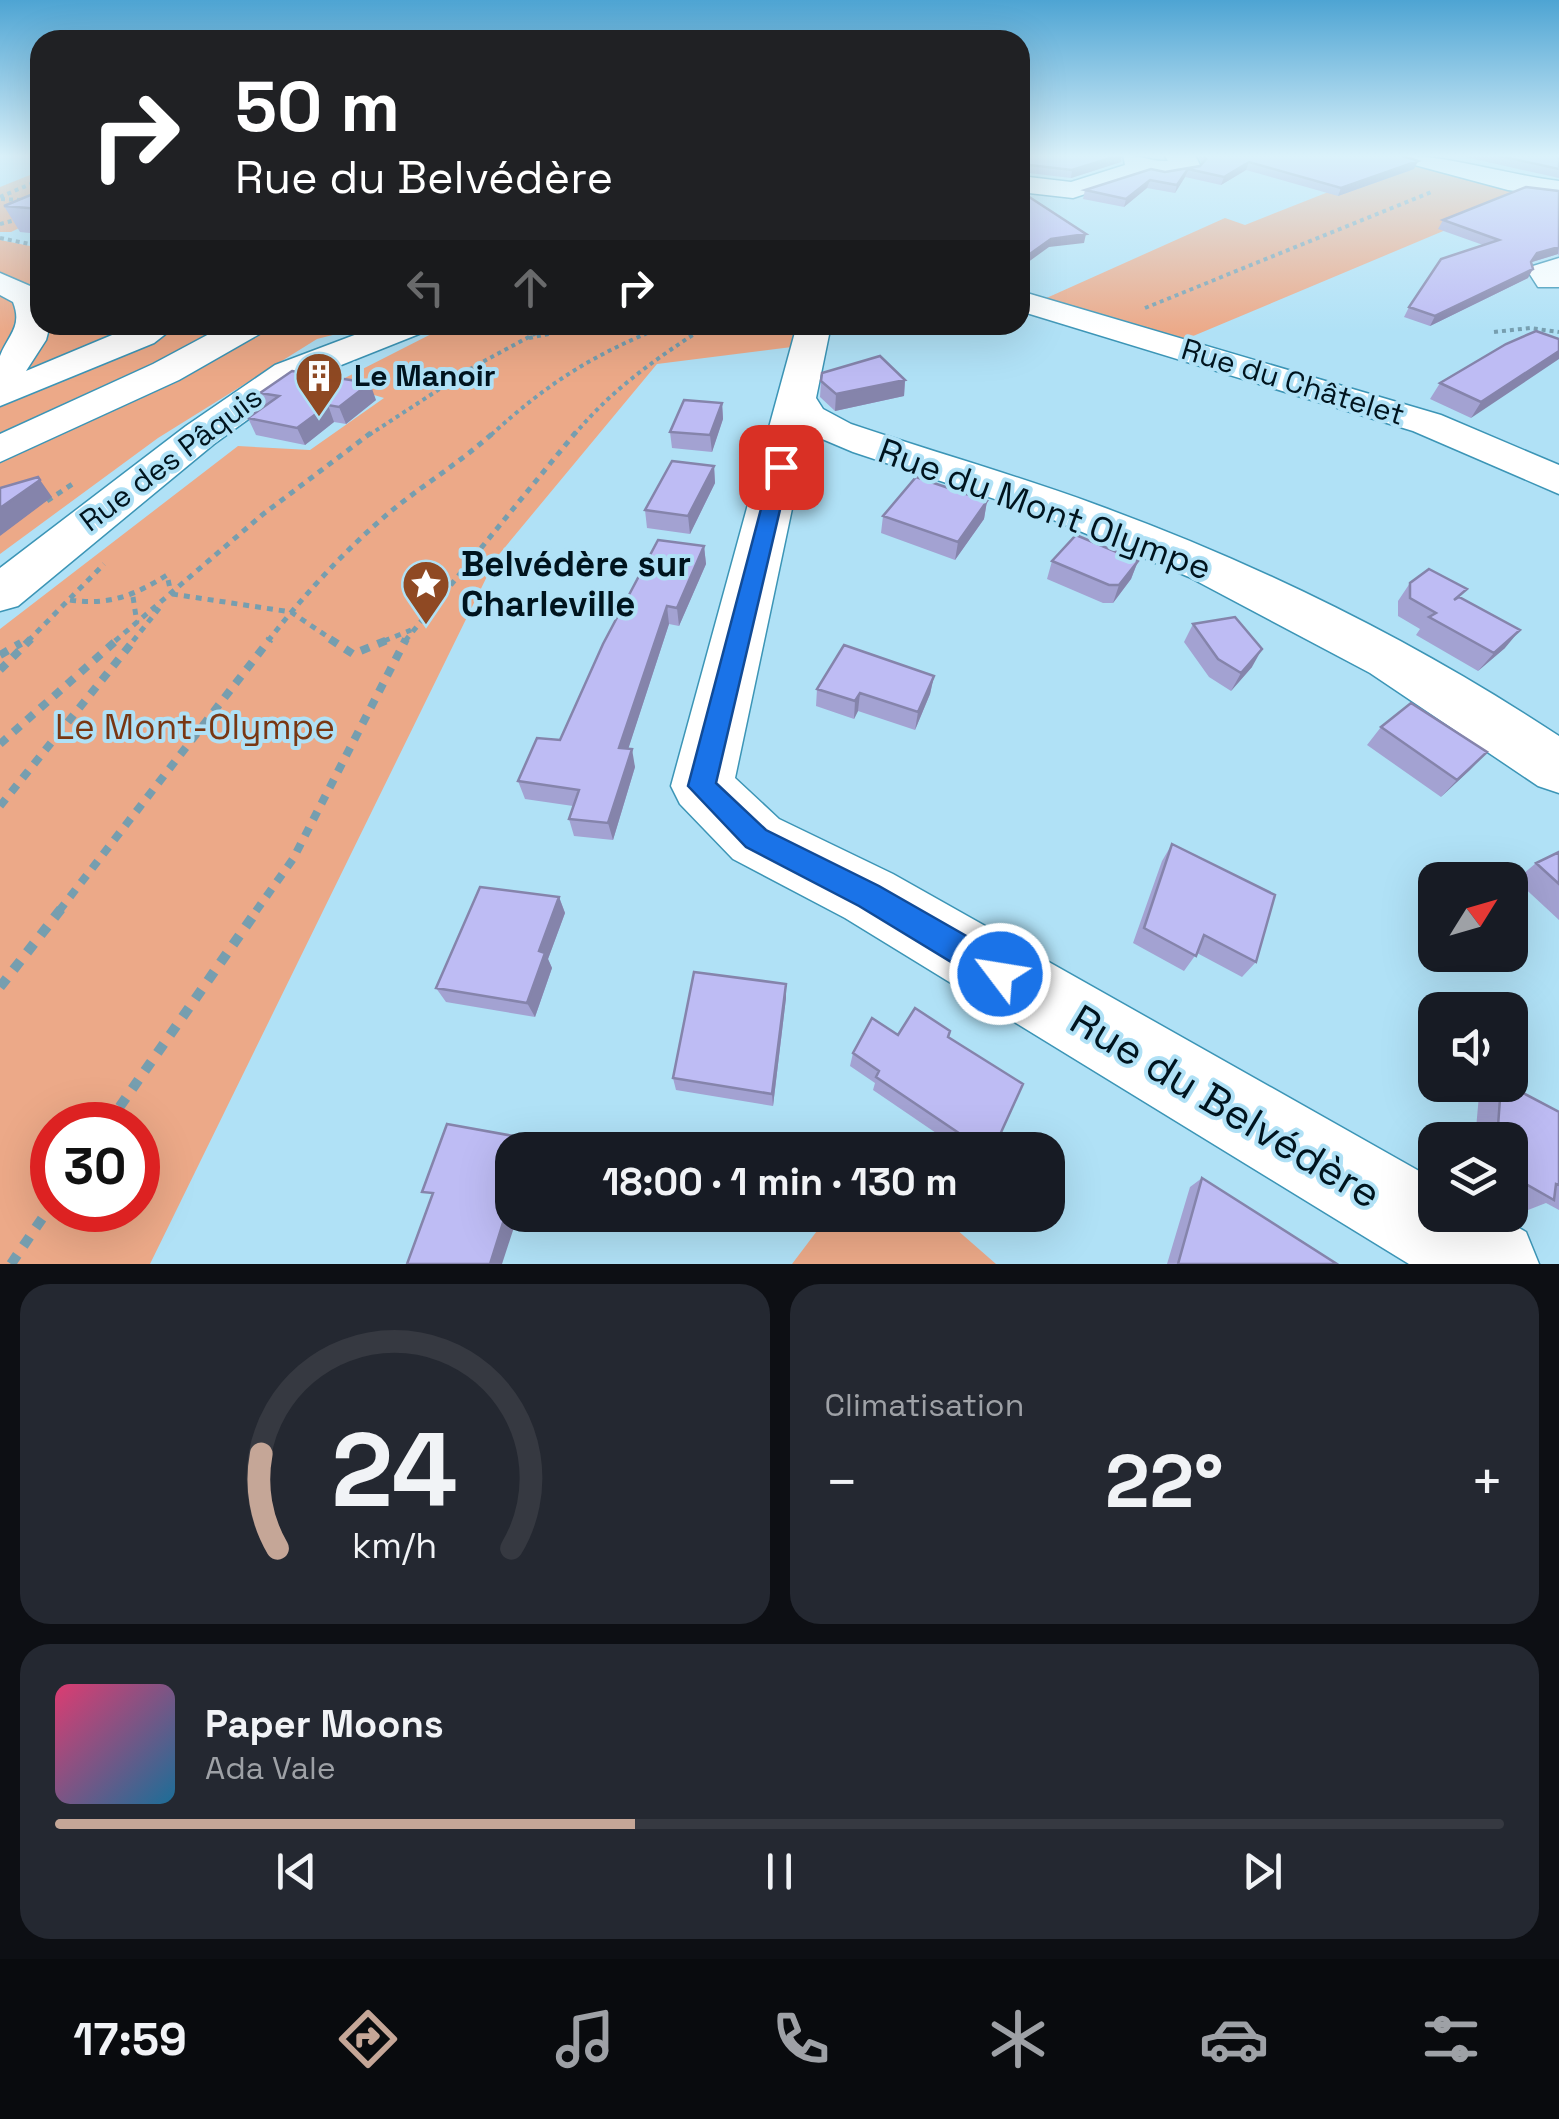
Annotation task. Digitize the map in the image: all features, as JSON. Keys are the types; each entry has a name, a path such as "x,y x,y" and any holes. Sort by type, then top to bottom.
{"street":[{"path":"0,282 26,296 30,332"},
{"name":"Rue du Châtelet","path":"1030,303 1427,423 1559,481"},
{"path":"0,378 31,335"},
{"path":"0,396 142,335"},
{"path":"166,335 213,347"},
{"path":"0,450 234,335"},
{"name":"Rue des Pâquis","path":"0,594 126,492 288,373 381,335"},
{"name":"Rue du Belvédère","path":"812,335 702,786 756,839 869,896 1494,1264"},
{"name":"Rue du Mont Olympe","path":"796,397 808,417 837,433 1079,514 1195,560 1443,692 1559,768"}],"path":[{"path":"1120,330 1146,306 1377,214"},
{"path":"0,224 25,217"},
{"path":"0,238 30,244"},
{"path":"1494,332 1530,328 1559,332"},
{"path":"0,744 244,529 361,440 480,360 530,335"},
{"path":"522,339 542,335"},
{"path":"0,987 291,612 390,512 459,464 526,402 602,351 642,335"},
{"path":"124,1102 293,858 411,629 603,400 635,372 692,335"},
{"path":"69,600 99,606 133,597 167,576 171,594"},
{"path":"171,594 291,612 353,654 411,629"},
{"path":"0,806 171,594"},
{"path":"133,597 137,623"},
{"path":"0,654 28,639 0,670"},
{"path":"11,1264 33,1232"}],"green space":[{"path":"0,214 30,214 30,223 11,232 0,232"},
{"path":"1273,214 1484,214 1186,339 1042,300 1225,218 1245,225"},
{"path":"0,240 30,246 30,335 333,335 317,339 158,438 0,554"},
{"name":"Le Mont-Olympe","path":"429,335 795,335 792,347 657,364 496,558 150,1264 0,1264 0,629 238,446 310,450 384,398 335,383"},
{"path":"816,1232 959,1232 996,1264 792,1264"}],"building":[{"path":"1030,214 1055,214 1086,234 1051,239 1030,254"},
{"path":"1458,214 1559,214 1559,247 1537,253 1531,262 1533,269 1435,316 1409,307 1441,259 1499,240 1443,220"},
{"path":"1536,331 1559,339 1559,351 1481,402 1440,383 1506,344"},
{"path":"880,356 905,380 836,394 821,381 822,373"},
{"path":"292,371 370,383 339,407 328,405 297,428 248,418 279,396 260,393"},
{"path":"684,400 722,403 710,435 670,432"},
{"path":"672,461 714,466 688,516 645,510"},
{"path":"38,477 40,480 0,508 0,488"},
{"path":"916,477 987,501 958,542 883,516"},
{"path":"1076,535 1138,561 1119,585 1109,585 1052,561"},
{"path":"658,540 704,546 677,608 667,606 619,748 632,749 608,823 569,819 579,790 518,781 537,738 560,740 603,644"},
{"path":"1429,569 1467,589 1454,600 1459,597 1520,630 1494,653 1429,617 1436,613 1410,598 1410,583"},
{"path":"1235,617 1262,649 1241,673 1218,659 1193,624"},
{"path":"844,645 934,676 918,712 860,693 855,701 817,689"},
{"path":"1411,703 1487,752 1457,780 1381,727"},
{"path":"1172,844 1275,895 1256,962 1204,935 1196,956 1144,928"},
{"path":"1559,852 1559,884 1536,863"},
{"path":"480,887 559,897 539,951 545,953 527,1003 436,988"},
{"path":"694,972 786,984 772,1094 673,1078"},
{"path":"915,1008 950,1031 948,1037 1023,1084 1001,1132 957,1132 876,1077 879,1071 853,1053 872,1018 898,1035"},
{"path":"1528,1096 1559,1112 1559,1185 1556,1184 1554,1200 1528,1185 1528,1122 1498,1122 1500,1102 1528,1102"},
{"path":"447,1124 495,1133 495,1232 500,1232 490,1264 407,1264 433,1193 422,1192"},
{"path":"1202,1178 1337,1264 1178,1264"}],"place":[{"name":"Le Manoir","path":"319,418"},
{"name":"Belvédère sur Charleville","path":"426,626"}],"route":[{"path":"781,467 702,786 756,839 869,896 1000,974"}]}
